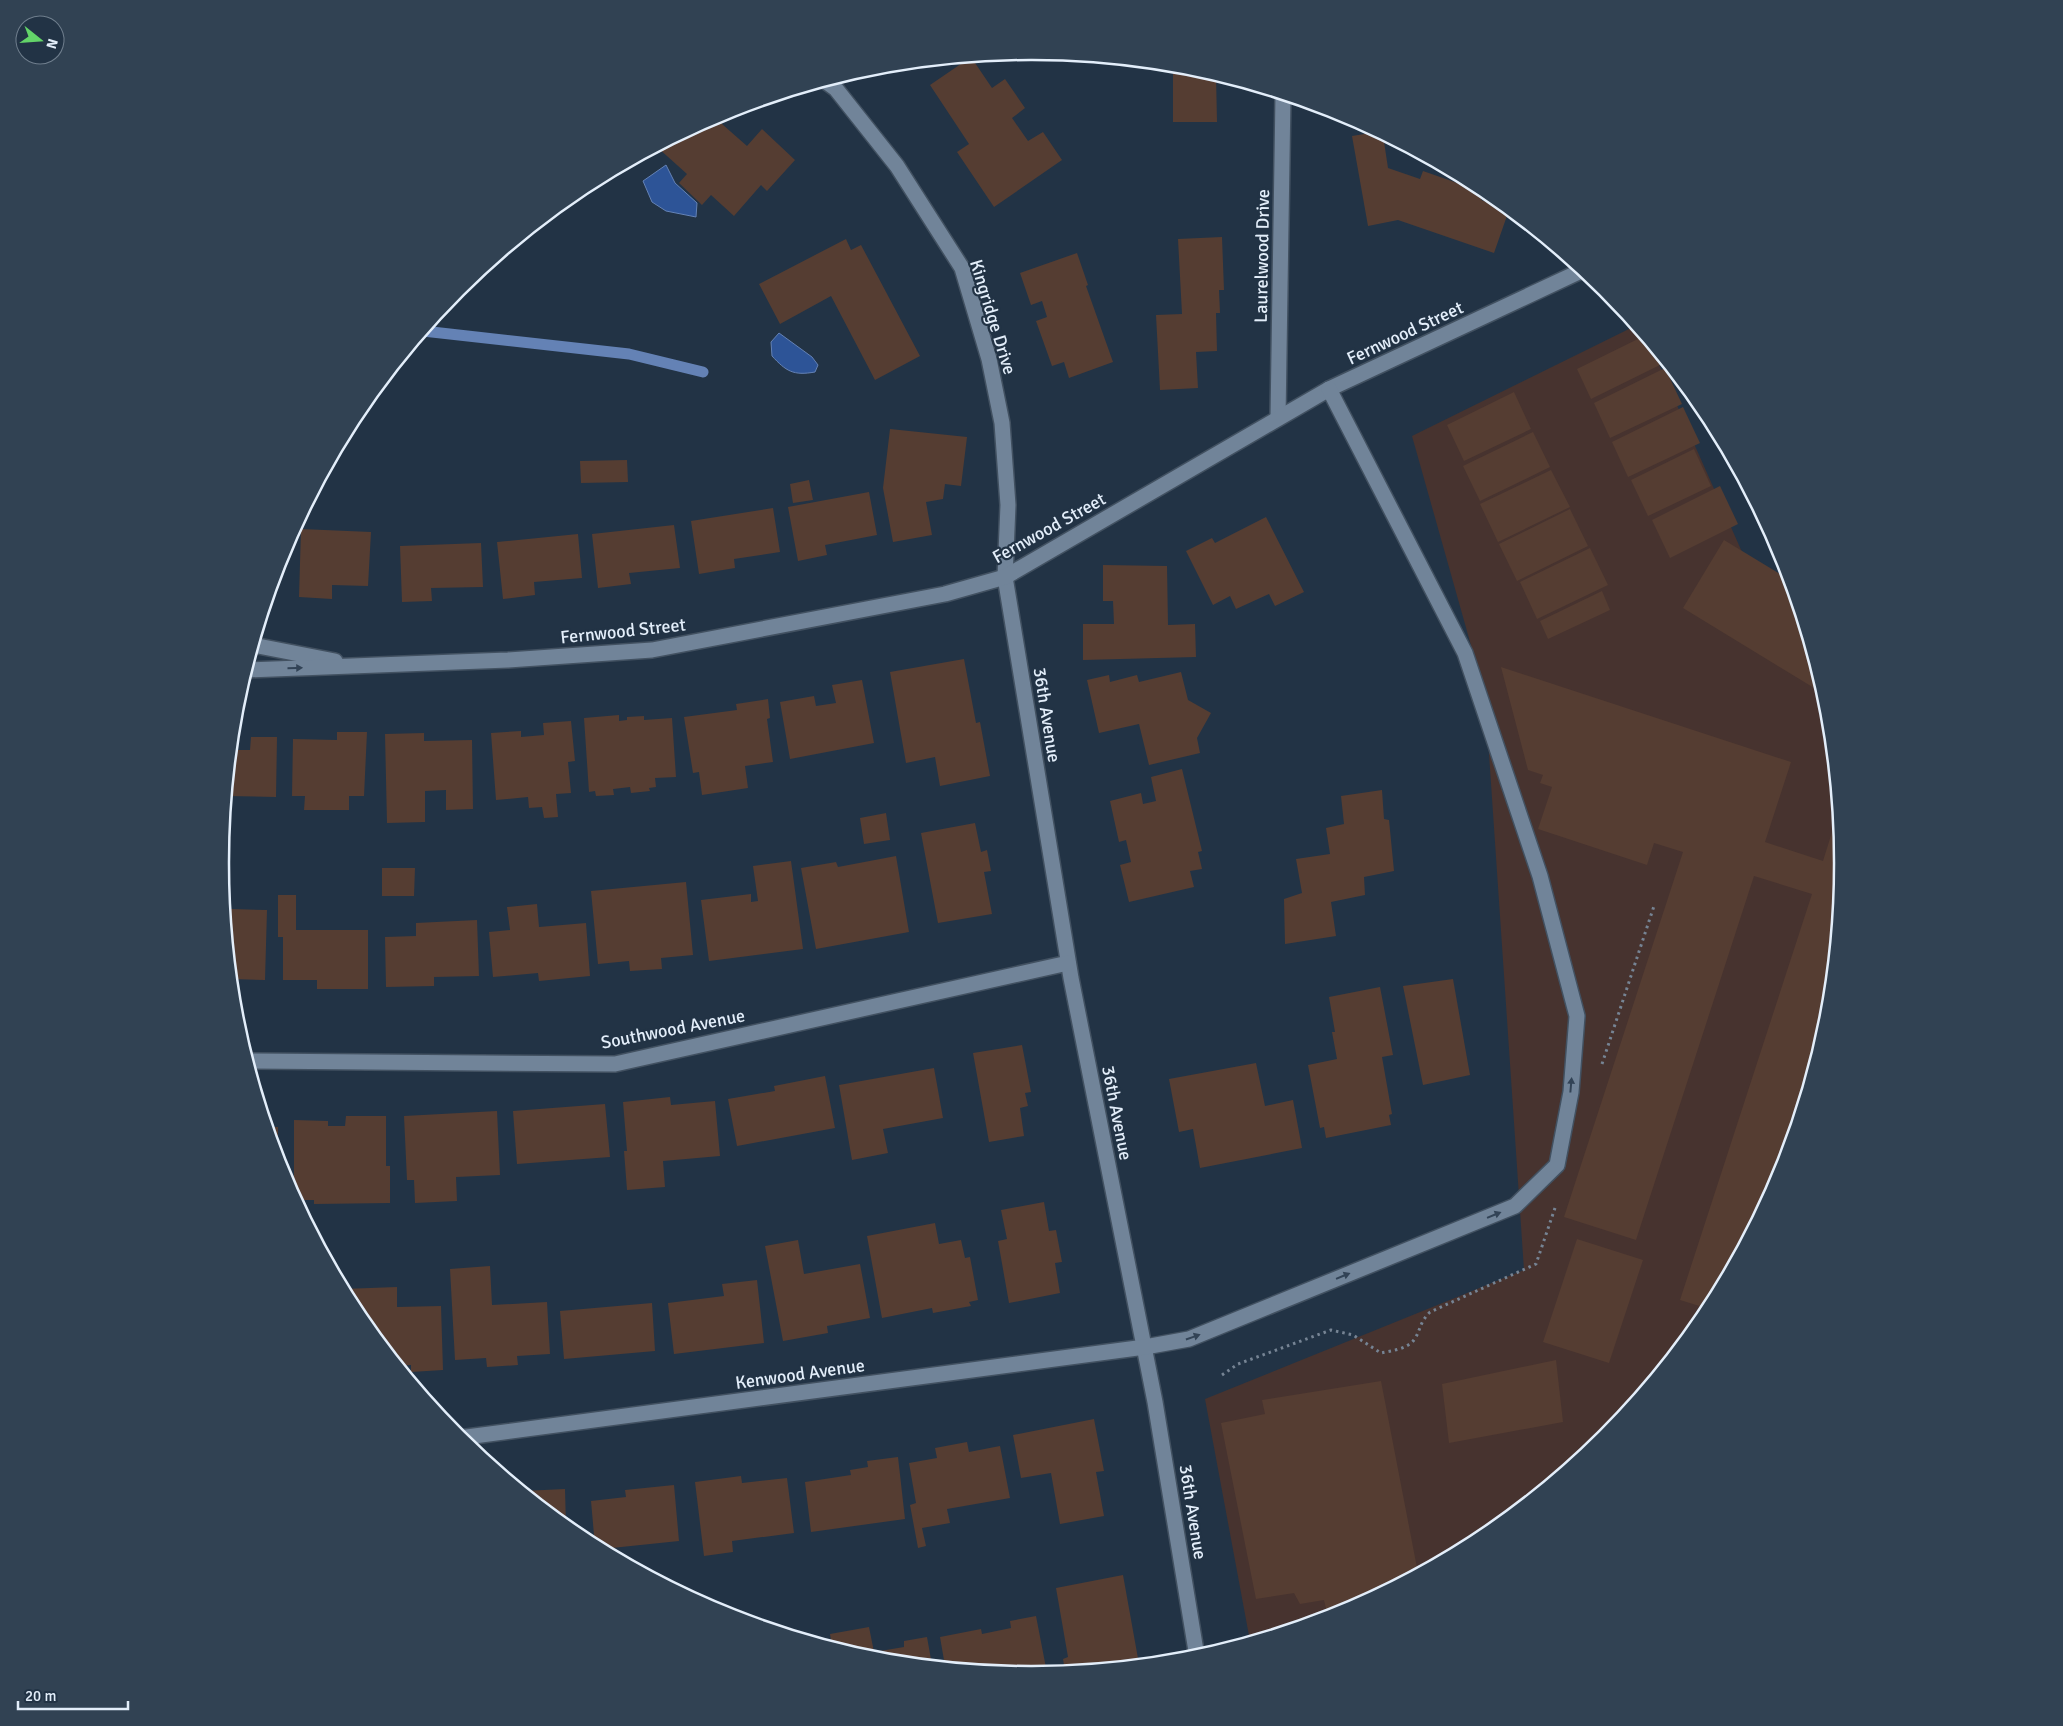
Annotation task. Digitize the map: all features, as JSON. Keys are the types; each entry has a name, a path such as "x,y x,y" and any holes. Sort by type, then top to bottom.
{"street":[{"name":"Kingridge Drive","path":"831,85 836,89 897,166 962,268 989,359 1002,423 1008,505 1005,577"},
{"name":"Laurelwood Drive","path":"1278,418 1283,101"},
{"name":"Fernwood Street","path":"253,670 508,660 652,650 946,594 1005,577 1329,389 1576,273"},
{"name":"Kenwood Avenue","path":"470,1437 1145,1347 1189,1339 1515,1206 1557,1165 1571,1092 1577,1016 1540,876 1465,653 1329,389"},
{"name":"36th Avenue","path":"1005,577 1068,963 1145,1347 1196,1649"},
{"name":"Fernwood Street","path":"259,646 363,667"},
{"name":"Southwood Avenue","path":"254,1061 615,1064 1068,963"}],"shaded area":[{"path":"1630,329 1657,360 1742,552 1781,578 1807,655 1819,706 1828,758 1833,810 1833,916 1828,968 1819,1020 1807,1071 1792,1121 1752,1218 1727,1264 1699,1309 1669,1352 1635,1392 1599,1431 1561,1467 1478,1531 1387,1583 1339,1605 1249,1636 1205,1399 1524,1270 1485,695 1412,436"}],"water":[{"path":"666,165 675,183 697,203 696,217 666,211 652,202 643,181"},
{"path":"779,333 812,357 818,365 815,372 795,373 786,369 772,356 771,342"}],"building":[{"path":"975,62 992,88 1005,79 1025,108 1012,118 1028,141 1043,132 1062,160 994,207 957,152 969,144 930,85 961,64"},
{"path":"1173,73 1216,82 1217,122 1173,122"},
{"path":"720,123 747,146 762,129 795,160 767,191 761,185 734,216 711,195 702,205 679,183 687,174 661,151"},
{"path":"1367,134 1384,142 1388,168 1420,179 1423,171 1459,184 1507,216 1494,253 1398,220 1368,226 1352,136"},
{"path":"1222,237 1224,290 1219,290 1220,313 1216,313 1217,351 1196,352 1198,388 1160,390 1156,315 1182,314 1178,239"},
{"path":"846,239 851,250 861,245 920,356 875,380 831,296 780,324 759,284"},
{"path":"1077,253 1088,285 1086,286 1113,362 1069,378 1064,362 1052,366 1036,321 1047,317 1042,301 1031,305 1020,273"},
{"path":"1639,339 1661,365 1591,399 1577,369"},
{"path":"1664,368 1682,404 1610,438 1594,403"},
{"path":"1514,392 1531,429 1464,461 1447,425"},
{"path":"1683,407 1700,443 1628,477 1612,442"},
{"path":"890,429 967,437 961,486 945,484 943,499 926,502 932,535 893,542 883,488"},
{"path":"1533,432 1550,467 1480,501 1463,466"},
{"path":"1694,449 1711,486 1648,516 1631,480"},
{"path":"627,460 628,482 581,483 580,461"},
{"path":"1551,470 1570,507 1498,542 1480,504"},
{"path":"809,480 813,500 793,503 790,484"},
{"path":"1720,486 1738,524 1670,558 1652,520"},
{"path":"869,492 877,535 825,545 827,555 798,561 788,507"},
{"path":"773,508 780,552 734,559 735,568 699,574 691,521"},
{"path":"1570,509 1588,546 1517,581 1499,544"},
{"path":"1266,517 1304,592 1275,606 1269,594 1236,609 1230,596 1213,605 1186,551 1212,538 1215,543"},
{"path":"674,525 680,568 629,573 631,584 598,588 592,534"},
{"path":"302,529 371,532 368,586 332,585 332,599 299,597"},
{"path":"578,534 582,578 534,582 535,595 503,599 497,542"},
{"path":"1724,540 1780,574 1792,605 1815,688 1683,608"},
{"path":"481,543 483,587 431,588 432,601 402,602 400,546"},
{"path":"1590,548 1608,585 1537,619 1520,582"},
{"path":"1103,565 1167,566 1168,625 1195,624 1196,657 1083,660 1083,624 1114,624 1113,601 1103,601"},
{"path":"1602,591 1610,610 1548,639 1540,621"},
{"path":"964,659 976,723 980,722 990,776 940,786 935,757 906,763 890,672"},
{"path":"1501,667 1791,762 1765,842 1823,861 1833,828 1833,916 1828,968 1819,1020 1807,1071 1792,1121 1752,1218 1727,1264 1701,1306 1680,1300 1812,894 1754,876 1636,1240 1564,1217 1683,852 1654,843 1647,865 1538,829 1552,787 1540,783 1543,775 1528,770"},
{"path":"1181,672 1188,700 1211,713 1197,738 1200,753 1149,765 1139,724 1099,733 1087,680 1109,675 1110,682 1137,675 1139,682"},
{"path":"862,680 874,743 790,759 780,702 814,696 816,706 836,703 832,685"},
{"path":"768,699 770,718 767,719 773,762 745,766 748,788 702,795 699,772 693,773 684,717 737,710 736,704"},
{"path":"619,715 619,721 627,720 627,717 644,716 644,720 672,718 676,777 655,778 656,787 649,788 650,791 631,793 630,787 613,789 614,795 596,796 595,791 589,792 584,718"},
{"path":"571,721 575,761 568,762 571,793 556,794 558,817 544,818 542,807 529,808 528,797 496,800 491,733 521,731 521,737 544,735 543,723"},
{"path":"337,732 367,732 364,796 349,796 349,810 304,810 305,796 292,796 293,739 337,740"},
{"path":"424,733 424,741 472,740 473,809 446,810 446,790 425,791 425,822 387,823 385,734"},
{"path":"251,737 277,737 276,797 231,796 236,750 250,750"},
{"path":"1182,769 1202,851 1198,852 1202,869 1190,871 1194,887 1129,902 1120,865 1131,862 1126,840 1119,842 1110,801 1141,793 1143,804 1156,801 1151,777"},
{"path":"1382,790 1384,819 1389,820 1394,871 1364,877 1365,895 1331,902 1336,936 1285,944 1284,899 1302,893 1296,859 1330,854 1326,828 1344,824 1341,796"},
{"path":"886,813 890,840 864,844 860,818"},
{"path":"975,823 981,852 987,850 991,871 984,872 992,914 938,923 921,833"},
{"path":"896,856 909,932 816,949 801,868 836,862 838,867"},
{"path":"791,861 803,949 709,961 701,900 751,894 751,902 758,901 753,866"},
{"path":"382,868 415,868 414,896 382,896"},
{"path":"686,882 693,955 661,958 662,969 630,971 629,961 598,964 591,891"},
{"path":"278,895 296,895 296,930 368,930 368,989 317,989 317,980 283,980 283,937 278,937"},
{"path":"537,904 539,927 586,923 590,976 539,981 538,973 493,977 489,932 510,930 507,907"},
{"path":"231,909 267,910 265,980 237,979"},
{"path":"477,920 479,976 434,977 434,986 386,987 385,937 416,936 416,923"},
{"path":"1453,979 1470,1075 1423,1085 1403,986"},
{"path":"1380,987 1393,1055 1382,1057 1392,1114 1389,1115 1391,1125 1326,1138 1324,1127 1320,1128 1308,1065 1337,1059 1332,1032 1335,1032 1329,997"},
{"path":"1022,1045 1031,1092 1025,1093 1028,1106 1020,1108 1024,1136 989,1142 973,1053"},
{"path":"1256,1063 1265,1106 1293,1100 1302,1148 1200,1168 1193,1129 1179,1132 1169,1079"},
{"path":"934,1068 943,1118 883,1129 888,1153 852,1160 839,1085"},
{"path":"825,1076 835,1128 737,1146 728,1099 775,1091 774,1086"},
{"path":"670,1097 671,1105 715,1101 720,1156 663,1161 665,1187 627,1190 624,1151 627,1151 623,1102"},
{"path":"605,1104 610,1157 517,1164 513,1111"},
{"path":"497,1111 500,1175 456,1177 457,1201 415,1203 414,1180 407,1180 404,1116"},
{"path":"346,1116 386,1116 386,1166 390,1166 390,1203 314,1204 314,1200 303,1200 294,1179 294,1120 328,1121 328,1126 345,1126"},
{"path":"273,1127 278,1127 278,1139"},
{"path":"1044,1202 1049,1231 1056,1230 1062,1262 1055,1263 1060,1293 1009,1303 998,1241 1007,1239 1001,1210"},
{"path":"935,1223 939,1244 961,1240 965,1258 970,1257 978,1300 969,1302 971,1306 933,1313 932,1308 882,1318 867,1236"},
{"path":"1577,1239 1643,1260 1609,1363 1543,1342"},
{"path":"798,1240 804,1274 860,1264 870,1318 827,1326 828,1333 783,1341 765,1246"},
{"path":"490,1266 492,1305 547,1302 550,1354 517,1356 518,1365 487,1367 486,1358 455,1360 450,1269"},
{"path":"757,1280 764,1343 674,1354 668,1303 724,1296 722,1284"},
{"path":"397,1287 397,1307 441,1306 443,1370 411,1372 411,1365 405,1365 394,1352 351,1289"},
{"path":"652,1303 655,1351 564,1359 560,1311"},
{"path":"1556,1360 1563,1422 1449,1443 1442,1384"},
{"path":"1381,1381 1417,1567 1387,1583 1326,1610 1324,1600 1300,1604 1294,1593 1256,1599 1221,1423 1265,1414 1262,1400"},
{"path":"1094,1419 1104,1471 1096,1472 1104,1516 1060,1524 1051,1473 1021,1478 1013,1435"},
{"path":"967,1442 969,1452 1000,1446 1010,1498 947,1509 950,1523 922,1528 926,1546 918,1548 910,1505 916,1503 909,1463 937,1458 935,1448"},
{"path":"898,1457 905,1519 811,1532 805,1482 851,1475 850,1470 868,1467 867,1461"},
{"path":"741,1476 742,1483 787,1478 794,1533 732,1541 733,1552 704,1556 695,1482"},
{"path":"674,1485 679,1541 613,1548 594,1536 591,1501 626,1497 625,1490"},
{"path":"565,1489 566,1517 543,1500 531,1491"},
{"path":"1123,1575 1138,1659 1064,1665 1063,1659 1068,1657 1056,1588"},
{"path":"1036,1616 1046,1665 979,1664 944,1661 940,1637 981,1629 982,1634 1011,1628 1010,1621"},
{"path":"869,1627 874,1651 831,1641 830,1634"},
{"path":"927,1637 931,1659 878,1651 904,1647 904,1641"}],"waterway":[{"path":"430,332 629,354 703,372"}]}
